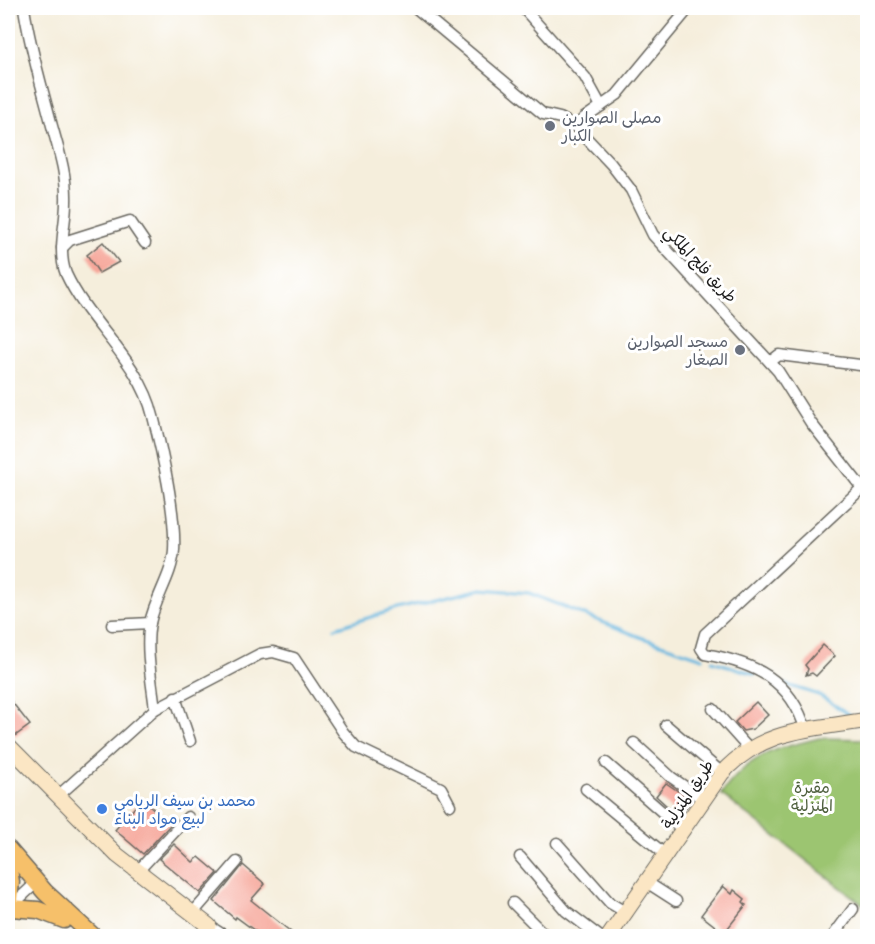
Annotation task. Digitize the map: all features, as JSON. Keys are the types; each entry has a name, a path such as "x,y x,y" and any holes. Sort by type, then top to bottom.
{"main road":[{"path":"8,849 64,920 82,936"},
{"path":"8,858 93,936"},
{"path":"8,862 11,882 8,905 38,910 64,920"}],"street":[{"path":"24,8 28,36 63,168 66,201 62,248 65,271 75,291 133,371 146,393 153,414 167,485 174,548 172,564 150,623 150,670 155,709"},
{"name":"طريق فلج الملكي","path":"416,8 543,114 560,118 576,127 611,164 631,190 653,235 770,362 811,423 864,490"},
{"path":"523,8 585,77 601,106"},
{"path":"576,127 584,118 617,95 689,8"},
{"path":"62,248 70,240 130,221 145,243"},
{"path":"770,362 779,355 867,366"},
{"path":"806,731 799,709 791,697 765,674 738,660 705,654 701,648 705,634 864,490"},
{"path":"112,625 150,623"},
{"path":"58,796 155,709 260,654 284,654 294,658 342,732 356,747 441,788 450,805"},
{"path":"175,697 190,741"},
{"path":"713,709 748,748"},
{"name":"طريق المنزلية","path":"616,934 627,913 722,773 748,748 775,736 867,720"},
{"path":"666,725 722,773"},
{"path":"634,743 671,777 704,800"},
{"path":"8,746 136,872 203,925 225,936"},
{"path":"606,763 684,831"},
{"path":"586,789 667,856"},
{"path":"136,872 188,816"},
{"path":"557,843 610,903 627,913"},
{"path":"520,857 566,910 599,936"},
{"path":"198,936 237,862"},
{"path":"8,905 32,882"},
{"path":"648,883 676,902"},
{"path":"513,903 546,936"},
{"path":"833,936 853,909"}],"green space":[{"name":"مقبرة المنزلية","path":"819,738 867,739 867,908 721,794 732,780 753,761 775,750"}],"building":[{"path":"103,242 119,262 99,273 87,255"},
{"path":"823,645 835,656 816,676 812,673 806,675 808,669 805,665"},
{"path":"8,697 30,725 15,736 8,727"},
{"path":"756,702 768,715 753,729 743,731 735,722"},
{"path":"666,783 691,800 679,817 656,796"},
{"path":"142,799 171,824 143,854 115,830"},
{"path":"174,844 193,862 199,857 218,873 200,893 159,859"},
{"path":"243,865 265,884 251,900 296,936 262,936 236,917 235,919 214,901"},
{"path":"723,886 732,894 734,890 745,899 743,902 746,905 724,933 701,915"}],"waterway":[{"path":"335,628 397,609 482,589 529,593 640,637 703,658"},
{"path":"712,661 755,674"},
{"path":"784,684 819,695 853,717"}],"place":[{"name":"مصلى الصوارين الكبار","path":"550,126"},
{"name":"مسجد الصوارين الصغار","path":"740,350"},
{"name":"محمد بن سيف الريامي لبيع مواد البناء","path":"102,809"}]}
